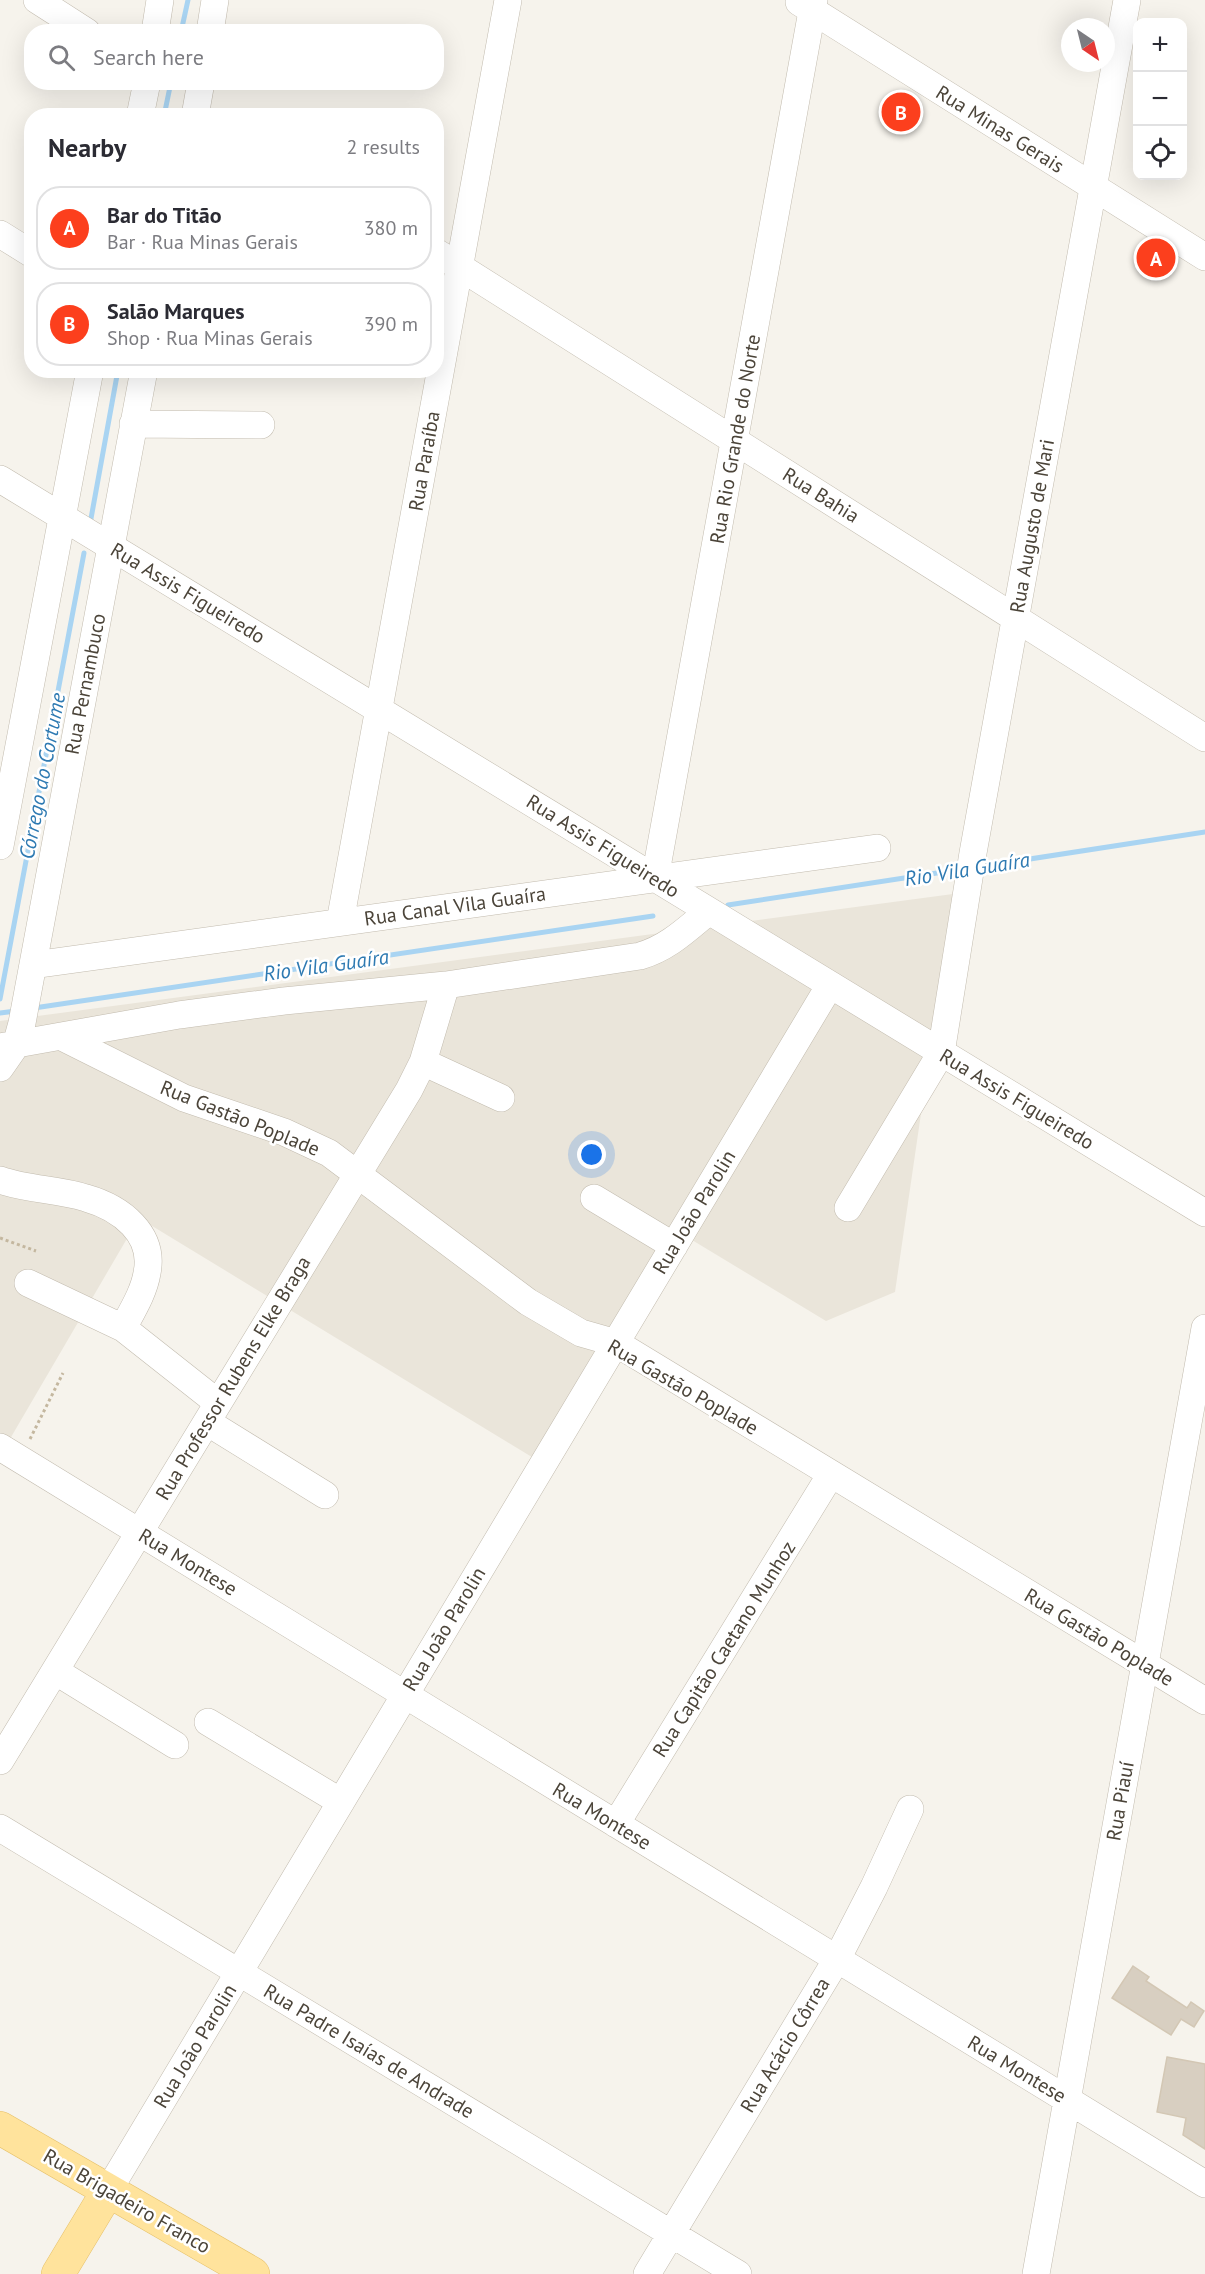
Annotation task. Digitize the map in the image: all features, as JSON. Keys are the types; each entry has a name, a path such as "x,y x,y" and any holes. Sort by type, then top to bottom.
{"main road":[{"name":"Rua Brigadeiro Franco","path":"0,2128 253,2274"},
{"name":"Rua João Parolin","path":"58,2274 108,2191"}],"street":[{"path":"37,0 74,24"},
{"path":"156,24 160,0"},
{"path":"211,24 215,0"},
{"name":"Rua Paraíba","path":"444,350 507,0"},
{"name":"Rua Augusto de Mari","path":"941,1053 973,853 1127,0"},
{"name":"Rua Minas Gerais","path":"807,4 1205,257"},
{"name":"Rua Rio Grande do Norte","path":"655,878 735,440 807,4"},
{"path":"142,108 145,90"},
{"path":"0,234 24,249"},
{"name":"Rua Bahia","path":"444,257 1205,738"},
{"path":"0,846 88,378"},
{"name":"Rua Pernambuco","path":"16,1028 33,965 142,378"},
{"name":"Rua Paraíba","path":"340,922 439,378"},
{"path":"133,424 261,425"},
{"name":"Rua Assis Figueiredo","path":"0,479 1205,1213"},
{"name":"Rua Canal Vila Guaíra","path":"33,965 877,848"},
{"path":"0,1068 16,1028 62,1037 179,1015 273,1002 446,985 640,957 672,942 709,911"},
{"name":"Rua Professor Rubens Elke Braga","path":"0,1761 409,1090 423,1062 446,985"},
{"name":"Rua João Parolin","path":"108,2191 830,985"},
{"name":"Rua Gastão Poplade","path":"62,1037 184,1098 310,1143 358,1174 528,1302 581,1333 616,1343 1205,1701"},
{"path":"848,1208 941,1053"},
{"path":"423,1062 501,1098"},
{"path":"0,1180 27,1188 87,1198 109,1207 140,1232 147,1247 149,1259 147,1274 141,1292 123,1328"},
{"path":"594,1198 674,1246"},
{"path":"28,1283 123,1328 212,1413 325,1496"},
{"name":"Rua Piauí","path":"1036,2274 1205,1328"},
{"name":"Rua Montese","path":"9,1453 1205,2184"},
{"name":"Rua Capitão Caetano Munhoz","path":"616,1824 831,1474"},
{"path":"55,1671 174,1745"},
{"path":"208,1722 341,1802"},
{"name":"Rua Acácio Côrrea","path":"647,2274 837,1959 910,1809"},
{"name":"Rua Padre Isaías de Andrade","path":"0,1828 738,2274"}],"path":[{"path":"0,1238 36,1251"},
{"path":"9,1453 52,1400 63,1373"}],"shaded area":[{"path":"953,894 895,1292 826,1321 692,1240 550,1468 139,1218 0,1456 0,1021"}],"building":[{"path":"1133,1966 1149,1977 1146,1981 1187,2008 1191,2002 1204,2011 1194,2027 1181,2019 1171,2035 1112,1998"},
{"path":"1167,2057 1205,2064 1205,2149 1183,2135 1186,2118 1157,2112"}],"waterway":[{"name":"Córrego do Cortume","path":"183,24 188,0"},
{"name":"Córrego do Cortume","path":"166,108 169,90"},
{"name":"Córrego do Cortume","path":"90,524 117,378"},
{"name":"Córrego do Cortume","path":"0,999 84,553"},
{"name":"Rio Vila Guaíra","path":"978,867 1205,832"},
{"name":"Rio Vila Guaíra","path":"728,905 963,869"},
{"name":"Rio Vila Guaíra","path":"34,1008 653,916"},
{"name":"Rio Vila Guaíra","path":"0,1013 16,1011"}],"place":[{"name":"Salão Marques","path":"901,112"},
{"name":"Bar do Titão","path":"1156,258"}]}
